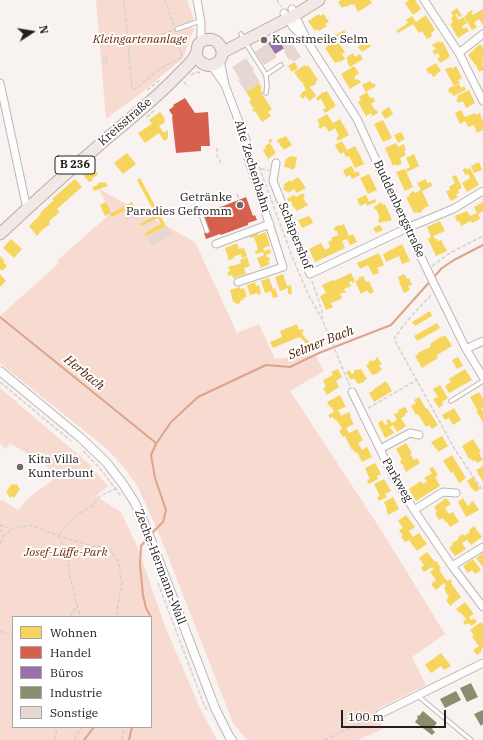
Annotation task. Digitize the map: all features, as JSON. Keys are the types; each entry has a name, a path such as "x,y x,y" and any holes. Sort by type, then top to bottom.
{"main road":[{"name":"Kreisstraße","path":"0,234 65,174 210,52 243,37 288,12 306,0"},
{"name":"Kreisstraße","path":"288,12 319,0"}],"street":[{"name":"Alte Zechenbahn","path":"197,0 201,22 210,52 225,84 247,143 248,158 283,267 238,282"},
{"path":"424,0 459,52 483,101"},
{"name":"Buddenbergstraße","path":"288,12 357,119 407,228 466,350 483,377"},
{"path":"459,52 483,34"},
{"path":"0,83 27,209"},
{"name":"Schäpershof","path":"276,164 273,181 310,274 407,228 452,209 483,191"},
{"name":"Alte Zechenbahn","path":"216,244 270,224"},
{"path":"466,350 483,341"},
{"name":"Zeche-Hermann-Wall","path":"0,371 81,438 106,462 135,503 153,544 215,708 232,740"},
{"name":"Parkweg","path":"352,392 392,474 414,510 452,566 483,608"},
{"name":"Parkweg","path":"380,449 410,433 419,435"},
{"name":"Parkweg","path":"414,510 444,492 456,493"},
{"path":"452,566 483,547"},
{"path":"380,714 483,663"}],"lane":[{"path":"176,30 201,22"},
{"path":"243,37 266,75 266,93"},
{"path":"266,75 281,65"},
{"path":"199,209 207,231"},
{"path":"451,401 483,381"},
{"path":"417,695 471,740"}],"path":[{"path":"124,0 132,89 137,88 161,68 182,57 176,30 165,0"},
{"path":"277,0 288,12"},
{"path":"128,45 176,30"},
{"path":"181,77 188,87"},
{"path":"217,148 217,155 222,165"},
{"path":"257,160 293,259 308,294 322,319 352,392"},
{"path":"237,194 239,199"},
{"path":"428,271 450,253 483,236"},
{"path":"310,274 322,311 322,319"},
{"path":"436,288 399,331 394,339 454,448 483,491"},
{"path":"362,412 417,380"},
{"path":"0,382 71,440"},
{"path":"82,450 98,466 124,501"},
{"path":"58,536 67,524 78,514 92,506 100,496 116,489"},
{"path":"0,525 12,529"},
{"path":"0,525 3,537"},
{"path":"0,544 3,537 12,529 30,525 68,540 93,546 107,547 118,561 122,582 116,616"},
{"path":"58,536 68,554 70,572 80,616"},
{"path":"71,616 77,606"},
{"path":"0,631 12,636"},
{"path":"324,740 380,714"},
{"path":"55,740 57,728"},
{"path":"74,740 81,728"},
{"path":"122,740 124,728"}],"green space":[{"name":"Kleingartenanlage","path":"96,0 187,0 195,22 191,23 193,29 195,29 183,58 141,93 106,119"},
{"path":"99,189 195,242 237,333 259,324 275,359 315,355 324,371 290,391 383,533 445,634 412,657 426,685 377,709 383,729 358,740 247,740 233,723 162,541 138,487 126,470 107,449 0,363 0,316 59,263 57,261 60,258 111,213"},
{"name":"Josef-Lüffe-Park","path":"0,388 88,463 108,486 96,496 121,512 137,546 165,626 200,708 217,740 0,740 0,501 2,500 18,510 30,497 51,482 59,474 10,443 6,449 0,444"}],"building: Wohnen":[{"path":"341,0 370,0 372,3 358,12 354,4 342,8 338,2"},
{"path":"409,0 415,0 421,9 413,15 405,3"},
{"path":"457,8 462,16 459,17 457,14 455,15 459,20 463,17 467,23 462,26 464,29 466,27 469,31 458,38 450,24 453,22 451,12"},
{"path":"483,9 483,25 479,19 474,23 477,27 472,30 464,17 472,10 473,12 471,13 473,15"},
{"path":"319,14 320,16 324,14 329,22 325,24 327,26 319,31 318,29 315,31 308,21"},
{"path":"426,15 435,30 431,33 432,36 427,39 422,31 419,33 413,24 398,33 396,31 408,23 406,20 412,16 416,22"},
{"path":"344,30 347,35 344,37 342,34 337,37 336,35"},
{"path":"336,39 345,52 342,54 345,59 335,63 325,48"},
{"path":"368,41 371,46 362,52 358,47"},
{"path":"439,41 440,43 442,41 450,56 440,63 437,58 440,57 438,53 435,55 432,51 436,49 432,45"},
{"path":"480,44 483,48 483,70 479,72 468,55"},
{"path":"353,53 355,57 360,54 363,59 350,67 346,58"},
{"path":"295,62 298,68 292,72 288,66"},
{"path":"436,63 441,71 433,77 426,69"},
{"path":"305,65 306,67 308,65 318,80 315,82 316,84 310,87 316,96 309,101 306,96 302,99 300,95 306,90 302,81 301,82 294,72"},
{"path":"354,66 359,73 354,77 356,80 358,79 361,82 350,89 341,74"},
{"path":"456,66 462,78 458,80 460,83 454,86 445,69 451,67 452,69"},
{"path":"370,81 376,86 366,92 362,85"},
{"path":"259,83 262,88 260,89 263,93 262,94 272,109 268,112 271,116 262,122 255,111 254,112 252,110 254,109 249,102 251,100 246,92"},
{"path":"459,84 461,88 464,86 466,90 453,96 448,90 449,88"},
{"path":"469,90 475,103 466,108 463,101 458,103 456,99 458,99 457,96"},
{"path":"327,91 336,106 325,113 323,109 326,108 321,99 318,101 316,98 321,93"},
{"path":"367,92 370,98 373,97 375,101 371,104 378,113 372,116 371,113 366,116 358,102 361,100 359,97"},
{"path":"389,107 393,114 385,119 381,112"},
{"path":"461,110 465,117 475,113 476,115 480,113 482,120 483,119 483,130 477,133 474,125 468,127 465,121 460,124 455,113"},
{"path":"160,112 164,117 165,122 159,126 164,133 168,130 168,138 164,141 159,133 145,143 138,133 152,124 149,120"},
{"path":"327,114 333,123 340,119 349,135 338,141 336,138 339,136 335,128 329,132 324,126 320,129 318,126 320,125 317,120"},
{"path":"383,120 392,138 383,142 374,124"},
{"path":"401,132 405,139 398,143 394,135"},
{"path":"286,136 292,145 284,150 277,140"},
{"path":"271,139 273,141 270,143 268,140"},
{"path":"342,141 347,150 355,146 364,164 355,168 349,156 346,157 344,152 340,154 335,145"},
{"path":"270,143 276,153 268,159 263,150 266,148 265,146"},
{"path":"396,143 398,147 404,144 406,150 404,151 406,155 400,158 402,163 393,166 385,148"},
{"path":"127,153 136,164 123,174 114,163"},
{"path":"414,154 419,166 407,172 406,169 410,167 406,158"},
{"path":"291,156 297,157 295,168 291,170 290,168 284,167 286,159"},
{"path":"479,162 482,170 474,173 471,166"},
{"path":"90,165 98,174 89,182 81,172"},
{"path":"352,166 355,173 358,171 360,175 352,179 350,175 346,177 343,170"},
{"path":"466,168 467,170 470,168 479,185 467,192 462,183 470,178 468,174 465,175 462,170"},
{"path":"405,169 413,187 405,191 396,172"},
{"path":"369,174 377,190 368,194 360,178"},
{"path":"456,175 462,188 458,190 459,193 456,195 458,197 451,201 446,191 450,190 449,187 455,183 452,177"},
{"path":"298,177 306,188 297,193 294,189 288,193 285,191 283,188 285,187 283,185"},
{"path":"140,178 166,226 146,236 145,233 161,224 158,218 141,226 140,224 154,216 150,209 152,208 137,180"},
{"path":"75,179 82,187 57,209 60,212 51,219 49,222 50,224 37,236 29,226 54,200 52,199"},
{"path":"426,179 427,183 431,182 432,186 422,191 429,206 424,208 422,212 414,213 406,197 410,196 409,194 414,191 415,193 421,190 417,183"},
{"path":"105,182 108,186 94,191 92,187"},
{"path":"303,193 305,197 303,198 308,205 297,211 292,205 291,201 289,202 287,199 294,195 296,197"},
{"path":"366,195 369,202 375,199 376,202 367,206 366,203 360,206 357,199"},
{"path":"106,202 111,213 105,216 100,205"},
{"path":"132,202 134,206 112,217 110,214"},
{"path":"381,202 383,205 385,204 392,220 379,223 378,219 380,218 374,207"},
{"path":"483,202 483,211 478,214 480,219 472,223 471,221 461,226 459,221 457,222 455,216 467,211 470,216 477,213 474,207"},
{"path":"309,216 313,223 302,228 298,220"},
{"path":"440,221 445,231 433,236 438,241 441,240 447,251 436,256 428,239 431,237 427,227"},
{"path":"344,224 349,236 353,234 357,242 350,245 347,239 342,241 345,248 315,262 309,249 321,243 325,250 330,247 328,242 332,240 331,238 338,235 337,231 334,229 335,227"},
{"path":"380,225 383,230 376,233 373,228"},
{"path":"257,232 258,235 266,232 270,246 263,248 264,251 270,249 271,253 266,255 267,258 269,257 270,260 268,261 270,264 261,268 257,258 264,255 263,252 256,254 255,251 258,250 254,237 250,238 249,235"},
{"path":"11,239 22,249 14,258 3,248"},
{"path":"237,243 239,249 244,248 247,256 242,258 241,254 228,260 225,248"},
{"path":"402,244 410,261 402,264 399,256 386,262 383,254"},
{"path":"379,253 384,265 377,268 379,273 373,275 368,265 360,269 357,263"},
{"path":"0,256 5,261 3,262 7,266 2,271 0,269"},
{"path":"247,257 250,266 244,268 246,274 233,278 232,275 229,276 227,272 230,271 228,267 241,263 240,260"},
{"path":"351,273 355,281 352,283 352,281 349,282 351,286 344,289 346,292 340,294 342,297 341,299 331,303 333,307 326,310 320,296 326,293 322,285"},
{"path":"0,274 6,281 0,287"},
{"path":"283,274 287,286 291,285 292,294 288,294 288,288 280,291 275,277"},
{"path":"404,274 407,279 409,278 412,285 408,286 410,290 404,293 398,277"},
{"path":"363,276 366,282 369,281 374,292 370,294 367,290 361,294 355,281 359,280 358,278"},
{"path":"269,278 278,297 273,298 271,291 265,293 261,281"},
{"path":"255,282 256,286 259,285 261,294 258,295 257,293 250,295 247,285"},
{"path":"240,287 240,289 244,288 247,297 243,298 244,299 237,304 233,301 230,290"},
{"path":"430,311 432,316 415,326 412,322"},
{"path":"437,323 440,328 417,341 414,336"},
{"path":"297,324 299,330 303,329 303,335 314,348 312,350 300,337 273,348 270,342 282,337 280,331"},
{"path":"445,335 452,346 437,355 438,358 422,368 415,356 431,346 430,344 434,341"},
{"path":"377,357 382,364 379,366 382,370 378,372 379,373 372,375 366,365 369,364 368,362 372,360 372,362"},
{"path":"458,357 463,366 457,369 452,360"},
{"path":"338,369 342,377 336,381 339,387 327,395 323,388 326,387 323,380 333,375 331,372"},
{"path":"357,369 361,369 367,379 358,384 354,378 351,380 346,372 349,370 352,374"},
{"path":"465,369 472,380 449,393 445,386 451,382 449,379"},
{"path":"386,381 392,391 374,402 369,393"},
{"path":"440,385 448,398 442,402 443,405 439,408 433,399 438,397 433,389"},
{"path":"479,392 483,399 483,407 481,408 483,411 483,422 470,397"},
{"path":"340,395 346,407 338,410 341,416 349,412 354,424 346,428 349,433 357,429 363,440 358,443 362,450 367,447 372,457 362,462 357,452 355,453 353,449 352,450 345,436 343,437 339,431 342,429 339,423 336,419 334,420 333,417 330,418 328,415 334,412 332,407 330,408 327,402"},
{"path":"419,397 438,425 432,429 429,425 426,427 411,406 416,403 414,400"},
{"path":"405,407 408,412 401,418 406,426 397,432 393,425 390,427 394,433 385,438 378,423 382,420 385,425 388,424 386,421 389,419 392,423 397,420 394,414 399,412 398,410"},
{"path":"454,408 461,420 453,425 449,418 445,420 442,415"},
{"path":"442,436 448,446 438,452 431,442"},
{"path":"473,439 481,452 479,453 483,460 477,463 475,460 472,461 471,458 469,459 462,446"},
{"path":"406,443 414,460 417,458 420,463 406,472 396,449"},
{"path":"452,455 466,478 459,483 453,472 451,473 443,461"},
{"path":"375,463 381,474 377,476 378,479 369,484 367,480 370,479 365,468"},
{"path":"483,466 483,482 476,470"},
{"path":"433,467 438,475 435,477 440,486 416,501 409,489 421,481 423,484 427,481 424,478 432,473 429,469"},
{"path":"473,477 480,489 475,492 467,481"},
{"path":"384,479 391,491 385,494 387,497 379,501 377,497 380,496 374,484"},
{"path":"12,484 18,485 20,489 14,498 12,496 11,498 8,496 9,494 6,493"},
{"path":"393,497 399,509 388,515 384,502"},
{"path":"446,498 451,504 445,508 449,514 453,512 459,522 450,527 443,518 439,520 435,513 437,512 434,507"},
{"path":"463,498 468,506 473,501 479,510 466,517 458,502"},
{"path":"406,515 415,527 409,531 413,537 419,533 427,544 417,551 409,540 405,542 401,537 403,536 399,530 403,528 398,521"},
{"path":"474,526 482,537 471,545 467,540 462,543 466,549 455,556 449,548 453,545 452,543 459,539 458,537 463,534 464,536 470,532 469,530"},
{"path":"427,552 435,562 437,562 441,568 439,570 447,581 450,579 452,582 451,583 461,597 450,606 446,600 449,597 445,591 444,588 446,586 444,583 436,590 431,584 436,580 430,572 434,569 432,567 424,572 421,568 424,565 419,558"},
{"path":"483,553 483,567 476,558"},
{"path":"473,559 481,570 475,574 472,570 468,573 463,566"},
{"path":"465,602 474,614 469,617 471,620 474,618 477,622 471,626 469,623 465,625 463,622 466,619 456,609"},
{"path":"481,622 483,625 483,648 477,655 473,650 479,646 472,637 474,636 470,630"},
{"path":"441,653 451,666 444,670 441,666 431,673 425,665"}],"building: Handel":[{"path":"185,98 195,113 208,112 210,146 201,146 201,151 176,153 173,116 169,110 174,106 173,105"},
{"path":"246,197 253,216 255,215 257,220 248,223 248,225 206,239 204,233 210,232 203,214"}],"building: Büros":[{"path":"277,38 282,38 286,43 282,45 284,48 283,49 275,54 268,43"}],"building: Industrie":[{"path":"471,683 478,697 467,702 460,688"},
{"path":"456,691 461,700 445,708 440,699"},
{"path":"483,710 483,724 481,726 474,714"},
{"path":"423,711 437,723 432,729 435,732 432,735 415,722 418,715 419,716"}],"building: Sonstige":[{"path":"286,42 288,45 292,43 301,57 293,62 291,59 289,60 282,45"},
{"path":"268,43 277,57 264,65 255,52"},
{"path":"108,56 108,64 103,65 102,57"},
{"path":"246,58 260,82 246,92 232,67"},
{"path":"131,210 136,214 127,220 123,214"},
{"path":"167,226 172,235 152,246 147,237"}],"waterway":[{"name":"Selmer Bach","path":"152,533 163,522 166,510 155,478 151,455 156,444 171,422 198,397 266,365 290,367 319,353 391,325 442,268 483,245"},
{"name":"Herbach","path":"0,317 156,443"},
{"path":"148,538 141,546 140,565 143,595 146,608 150,616"},
{"path":"84,740 93,728"},
{"path":"129,740 132,728"}],"place":[{"name":"Kunstmeile Selm","path":"264,40"},
{"name":"Getränke Paradies Gefromm","path":"240,205"},
{"name":"Kita Villa Kunterbunt","path":"20,467"}]}
